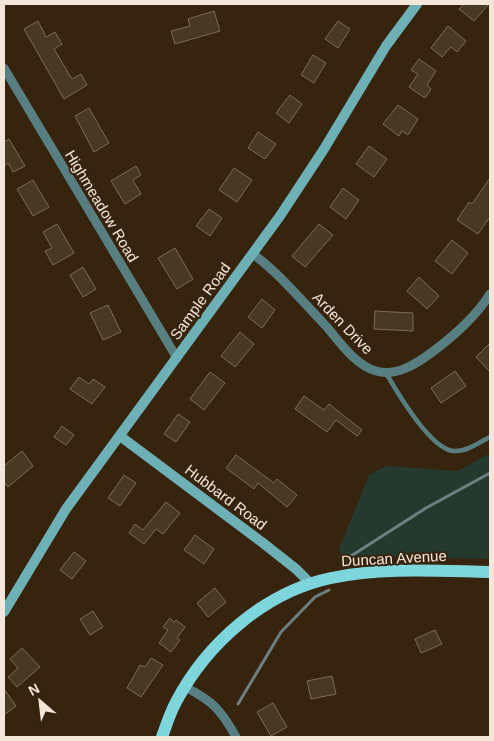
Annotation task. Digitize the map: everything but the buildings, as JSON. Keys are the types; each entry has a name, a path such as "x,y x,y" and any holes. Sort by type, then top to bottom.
{"main road":[{"name":"Duncan Avenue","path":"162,737 175,703 203,660 237,626 291,592 330,578 363,573 425,571 490,572"}],"street":[{"name":"Sample Road","path":"4,612 66,509 252,254 304,179 386,46 417,4"},
{"name":"Highmeadow Road","path":"4,68 177,358"},
{"name":"Arden Drive","path":"252,254 286,282 358,360 370,369 385,372"},
{"path":"385,372 401,370 433,351 472,318 490,294"},
{"name":"Hubbard Road","path":"120,436 296,569 311,584"},
{"path":"185,687 215,706 236,737"}],"lane":[{"path":"385,372 412,415 422,428 441,446 454,452 468,448 490,437"}],"green space":[{"path":"490,453 490,559 385,557 343,562 339,549 369,475 386,466 458,471"}],"waterway":[{"path":"351,556 426,508 490,473"},
{"path":"238,704 281,632 315,597 329,590"}]}
